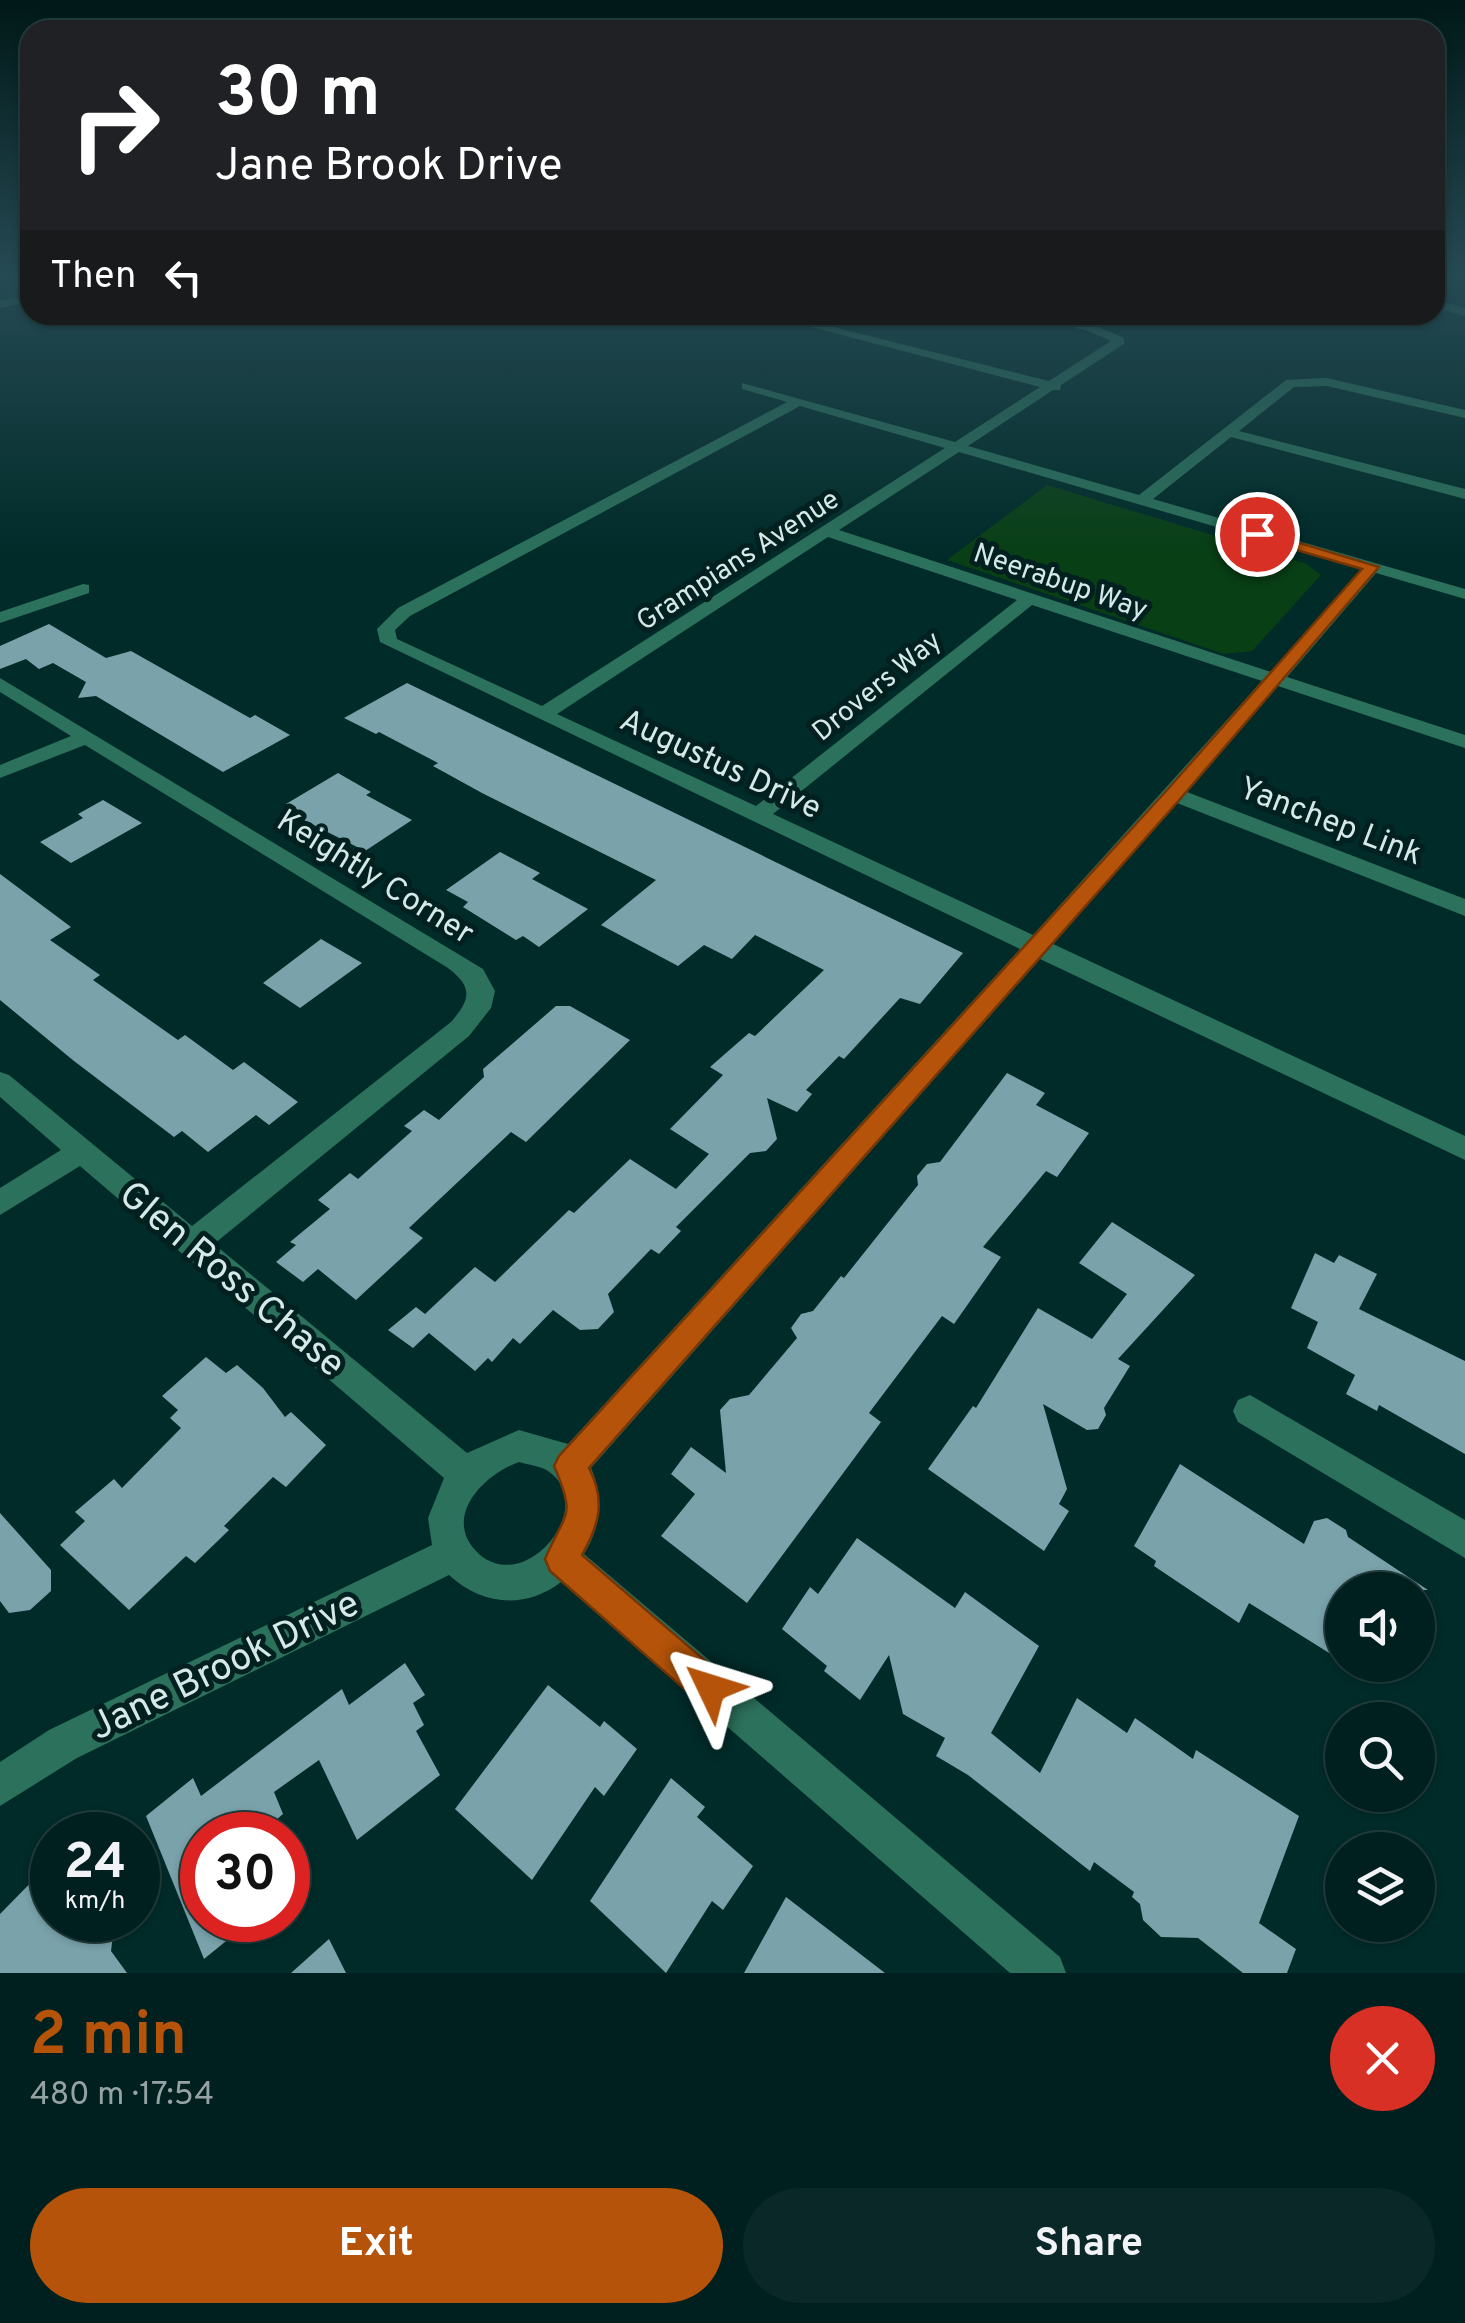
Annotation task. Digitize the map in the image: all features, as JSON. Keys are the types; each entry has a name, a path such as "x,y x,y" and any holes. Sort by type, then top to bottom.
{"street":[{"path":"996,372 1055,387"},
{"name":"Grampians Avenue","path":"542,715 1077,372"},
{"path":"1141,500 1286,386 1305,381 1327,382 1465,414"},
{"path":"747,386 1465,594"},
{"name":"Augustus Drive","path":"799,402 404,612 386,629 389,642 1465,1148"},
{"path":"1227,432 1465,494"},
{"name":"Neerabup Way","path":"830,532 1465,742"},
{"path":"570,1466 1174,794 1372,567"},
{"path":"0,618 84,588"},
{"name":"Drovers Way","path":"757,816 1030,598"},
{"name":"Keightly Corner","path":"0,684 457,962 474,976 482,990 478,1008 460,1030 192,1244"},
{"path":"0,772 87,737"},
{"name":"Yanchep Link","path":"1174,794 1465,908"},
{"name":"Glen Ross Chase","path":"0,1082 465,1474"},
{"path":"0,1203 80,1152"},
{"path":"1250,1411 1465,1540"},
{"path":"519,1446 538,1447 570,1466 580,1482 584,1512 574,1542 562,1559 544,1573 524,1581 502,1583 482,1578 454,1553 447,1533 447,1512 465,1474 481,1460 519,1446"},
{"name":"Jane Brook Drive","path":"0,1786 63,1744 454,1553"},
{"path":"562,1559 1044,1973"}],"green space":[{"path":"1047,485 1305,563 1321,575 1252,651 1224,654 947,560"}],"building":[{"path":"49,624 106,658 131,651 250,718 255,715 290,735 223,772 96,696 78,698 86,682 53,663 39,669 26,659 0,669 0,646"},
{"path":"407,683 963,953 920,1004 900,998 844,1059 839,1056 806,1090 812,1094 797,1112 767,1098 777,1139 766,1151 750,1153 676,1227 681,1231 659,1254 651,1249 608,1294 614,1312 598,1329 580,1330 553,1310 520,1344 513,1338 492,1362 488,1358 475,1371 429,1333 413,1348 388,1330 416,1307 425,1314 475,1267 495,1282 569,1210 574,1213 630,1159 676,1189 709,1154 670,1129 723,1075 710,1067 749,1033 755,1036 824,970 755,935 732,959 704,945 678,966 601,925 656,880 482,793 433,766 438,763 379,732 344,718"},
{"path":"338,773 371,792 366,795 412,820 365,851 296,816 302,812 286,804"},
{"path":"103,800 142,823 71,863 40,842 83,818 78,814"},
{"path":"500,852 540,873 532,879 588,909 539,947 523,936 516,940 463,907 468,902 446,890"},
{"path":"0,874 71,927 50,940 100,975 93,980 178,1040 185,1035 233,1070 244,1062 298,1102 269,1125 256,1115 208,1152 182,1131 174,1137 74,1061 0,1000"},
{"path":"321,939 362,963 300,1008 263,983"},
{"path":"556,1006 570,1006 630,1040 526,1142 511,1132 409,1228 423,1238 356,1300 318,1269 303,1282 276,1262 296,1245 290,1242 330,1209 318,1200 350,1173 358,1179 412,1131 404,1126 424,1110 439,1120 484,1077 483,1069"},
{"path":"1007,1073 1045,1093 1036,1105 1089,1133 1057,1177 1046,1171 983,1247 1001,1257 954,1324 942,1316 869,1413 881,1422 747,1603 661,1536 695,1494 671,1474 691,1447 726,1473 720,1410 730,1399 749,1395 797,1338 791,1328 801,1314 813,1311 841,1276 844,1278 918,1185 917,1176 927,1164 940,1162"},
{"path":"1112,1222 1195,1275 1118,1359 1130,1366 1104,1408 1106,1415 1098,1429 1087,1430 1043,1404 1067,1489 1059,1504 1069,1511 1044,1551 928,1469 973,1406 976,1408 1038,1308 1092,1339 1127,1294 1079,1263"},
{"path":"1315,1253 1334,1263 1339,1255 1377,1274 1359,1309 1465,1361 1465,1454 1379,1405 1377,1411 1346,1394 1355,1375 1307,1348 1318,1322 1291,1308"},
{"path":"206,1357 226,1373 237,1365 263,1388 285,1417 291,1412 326,1445 286,1487 273,1477 224,1526 229,1530 195,1563 186,1556 129,1610 60,1545 85,1521 75,1512 114,1479 122,1488 181,1428 170,1418 178,1410 162,1396"},
{"path":"1180,1464 1304,1544 1314,1521 1327,1518 1401,1572 1325,1572 1325,1650 1249,1603 1239,1623 1154,1566 1156,1561 1134,1546"},
{"path":"0,1513 51,1570 51,1591 30,1610 9,1613 0,1601"},
{"path":"857,1538 955,1608 965,1592 1039,1646 991,1733 1040,1773 1077,1698 1127,1733 1135,1718 1193,1759 1196,1750 1299,1816 1259,1923 1296,1949 1287,1973 1243,1973 1198,1938 1161,1937 1143,1920 1140,1904 1132,1897 1134,1892 1094,1862 1090,1871 968,1775 936,1756 945,1738 903,1714 889,1655 860,1700 782,1629 810,1587 818,1594"},
{"path":"405,1663 425,1695 413,1703 424,1725 416,1731 440,1775 357,1840 319,1760 274,1792 282,1812 180,1812 180,1900 160,1851 160,1812 151,1812 193,1778 201,1796 342,1689 349,1705"},
{"path":"548,1685 600,1727 604,1721 637,1749 604,1796 595,1787 532,1880 455,1809"},
{"path":"671,1778 705,1807 697,1817 753,1866 723,1910 712,1901 666,1973 590,1901"},
{"path":"30,1883 30,1942 112,1942 111,1951 127,1973 0,1973 0,1914"},
{"path":"786,1897 885,1973 744,1973"},
{"path":"329,1939 346,1973 291,1973"},
{"path":"197,1942 225,1942 204,1959"}],"route":[{"path":"711,1688 562,1559 583,1522 580,1482 570,1466 1174,794 1372,567 1257,534"}]}
